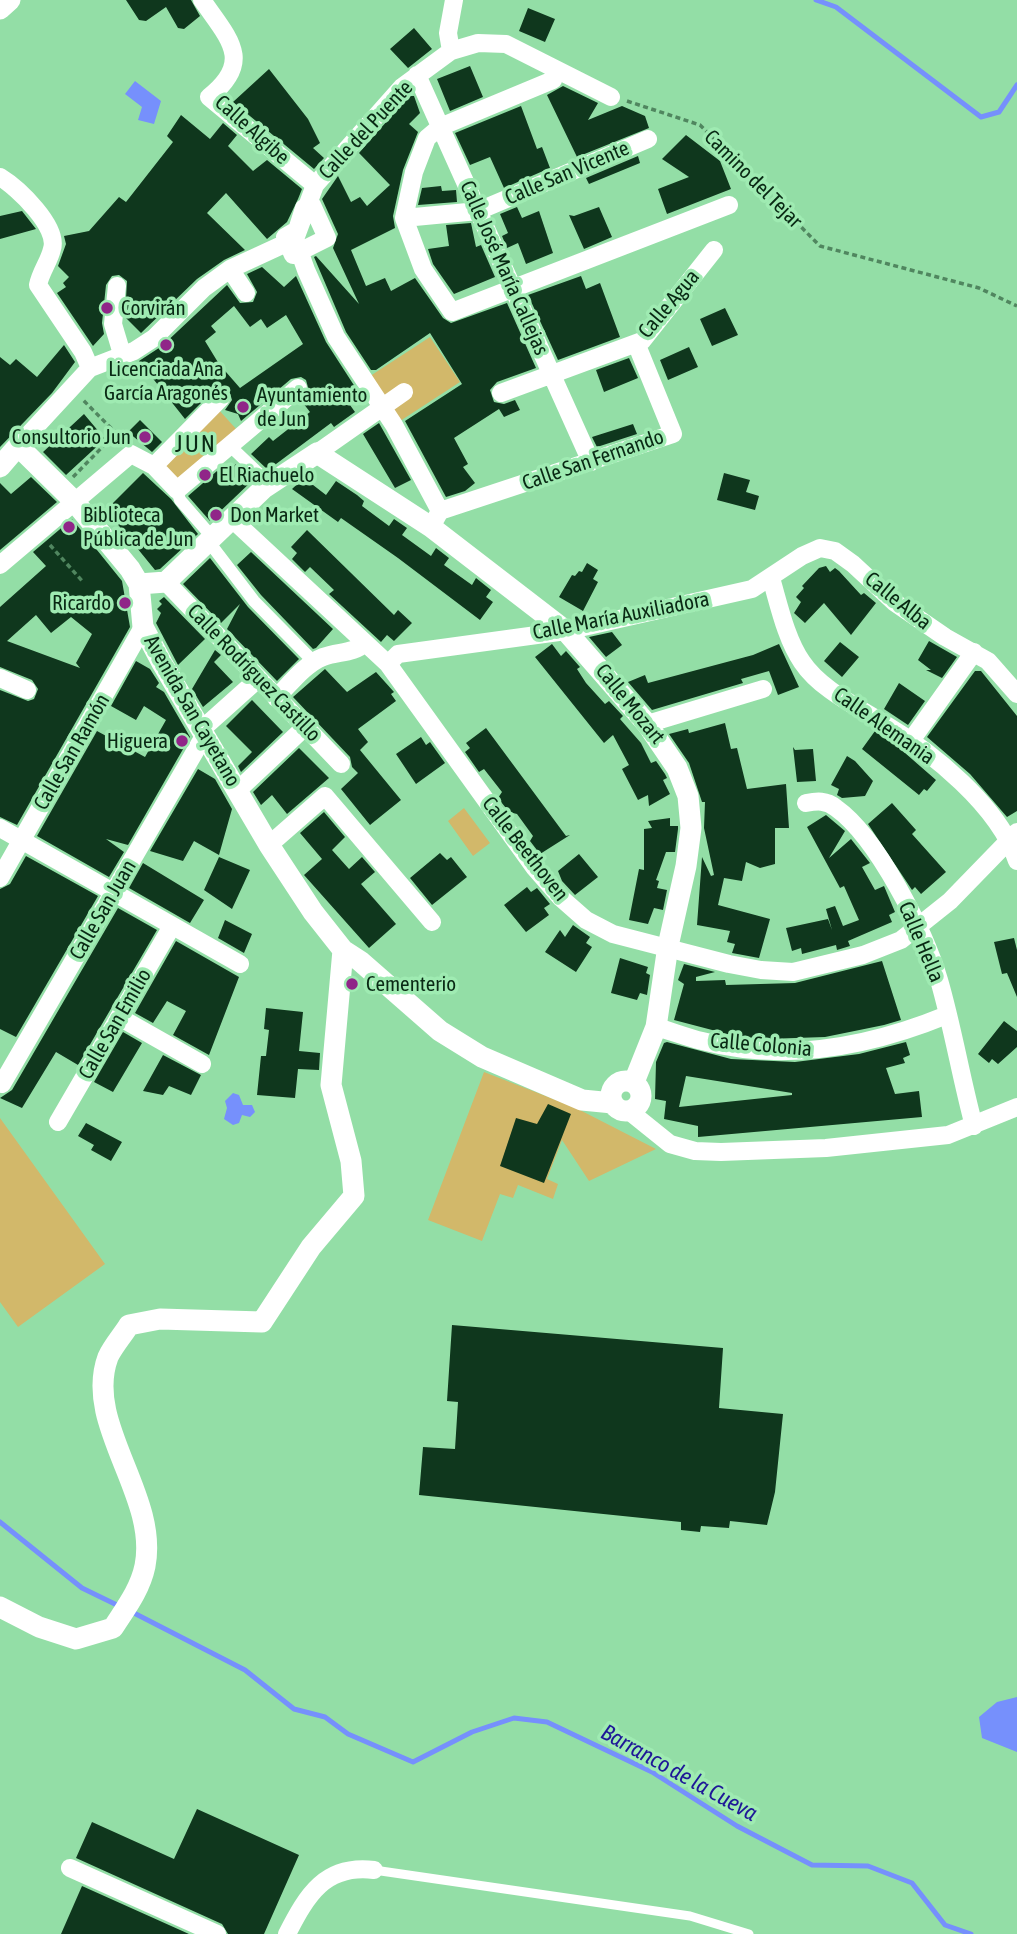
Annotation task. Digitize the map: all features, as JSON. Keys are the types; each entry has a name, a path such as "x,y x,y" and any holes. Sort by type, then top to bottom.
{"street":[{"path":"0,9 10,0"},
{"name":"Calle Algibe","path":"202,0 229,38 235,64 228,81 209,97 315,185"},
{"path":"454,0 448,33 451,51 478,43 506,44 611,97"},
{"name":"Calle del Puente","path":"315,185 402,87 451,51"},
{"name":"Calle José María Callejas","path":"417,75 592,462"},
{"path":"553,80 440,127 427,138 414,172 404,218 423,269 452,312 729,205"},
{"name":"Calle San Vicente","path":"404,218 478,211 648,139"},
{"path":"0,177 27,199 52,235 53,248 38,285 83,352 90,368"},
{"path":"315,185 309,206 304,208 297,230 285,237 294,244 336,337 383,407 436,519"},
{"path":"0,467 90,368 154,338 204,288 230,269 294,244 327,239 312,205 309,206"},
{"name":"Calle Agua","path":"501,393 642,341 714,250"},
{"path":"230,269 246,293"},
{"path":"117,286 113,324 122,354"},
{"name":"Calle San Fernando","path":"436,519 673,434 636,343"},
{"path":"177,490 298,388"},
{"path":"18,446 68,495 139,584 166,582 270,484 404,392"},
{"path":"153,466 221,398"},
{"path":"230,446 270,484"},
{"name":"Calle Mozart","path":"317,453 436,519 566,631 648,724 677,768 688,796 691,828 686,866 668,946 656,1027 634,1082 624,1081 615,1086 611,1095 621,1107"},
{"path":"0,565 68,495 131,454 153,466 177,490 180,500 254,601 314,662"},
{"name":"Calle Beethoven","path":"232,519 388,664 534,867 561,898 586,920 613,934 740,966 793,972 863,955 901,940 918,927 950,901 1013,835"},
{"name":"Calle Alba","path":"771,578 820,548 835,551 894,602 945,638 974,652 1006,678 1017,694"},
{"name":"Calle María Auxiliadora","path":"388,664 398,654 566,631 752,589 771,578"},
{"name":"Calle Alemania","path":"771,578 793,646 803,664 842,698 910,742 992,814 1013,835 1017,861"},
{"name":"Calle Rodríguez Castillo","path":"166,582 341,764"},
{"name":"Avenida San Cayetano","path":"139,584 143,627 202,733 269,845 313,912 343,950 360,961 440,1031 482,1057 582,1100 621,1107"},
{"name":"Calle San Ramón","path":"0,878 143,627"},
{"path":"276,698 314,662 325,656 358,649 365,642"},
{"path":"910,742 974,652"},
{"path":"0,678 27,690"},
{"name":"Calle San Juan","path":"2,1084 202,733 258,679"},
{"path":"648,724 763,689"},
{"path":"237,791 305,727"},
{"path":"269,845 325,796 432,922"},
{"name":"Calle Hella","path":"806,803 820,800 836,807 850,821 881,862 918,927 939,980 974,1126"},
{"path":"0,828 240,964"},
{"name":"Calle San Emilio","path":"58,1122 172,926"},
{"path":"0,1608 39,1627 76,1639 113,1629 137,1590 145,1565 145,1522 113,1432 103,1394 108,1357 129,1325 160,1319 262,1322 311,1247 354,1196 351,1161 331,1086 343,950"},
{"name":"Calle Colonia","path":"656,1027 703,1041 795,1052 849,1046 897,1034 947,1015"},
{"path":"119,1017 202,1064"},
{"path":"621,1107 670,1144 695,1151 721,1153 948,1135 1017,1107"},
{"path":"70,1868 218,1934"},
{"path":"287,1934 310,1895 332,1874 353,1868 374,1870"}],"lane":[{"path":"374,1870 690,1916 749,1934"}],"path":[{"name":"Camino del Tejar","path":"611,97 700,125 820,246 979,288 1017,306"},
{"path":"68,495 116,433 72,388"},
{"path":"46,540 84,583"}],"shaded area":[{"path":"430,337 460,382 394,425 364,380"},
{"path":"218,409 238,431 179,487 159,465"},
{"path":"464,808 490,843 473,856 448,821"},
{"path":"484,1072 574,1107 656,1149 589,1181 562,1140 547,1179 558,1184 553,1199 518,1185 513,1198 500,1194 482,1241 428,1220"},
{"path":"0,1118 105,1264 18,1327 0,1302"}],"water":[{"path":"135,81 161,101 154,124 138,120 142,107 125,94"},
{"path":"233,1093 239,1095 243,1105 252,1105 255,1112 250,1117 242,1115 239,1123 233,1125 224,1119 227,1108 225,1101"},
{"path":"1017,1697 1017,1752 982,1738 979,1717 997,1702"}],"building":[{"path":"126,0 191,0 200,16 184,29 178,28 166,7 146,21 139,20"},
{"path":"528,8 555,19 545,42 519,31"},
{"path":"414,28 432,49 408,68 390,49"},
{"path":"470,66 483,97 450,111 437,79"},
{"path":"269,69 308,119 320,143 313,148 324,158 314,169 233,102"},
{"path":"563,86 598,103 588,120 622,106 645,116 649,128 577,157 547,95"},
{"path":"409,96 414,96 420,113 409,124 418,132 403,170 393,216 395,228 351,250 366,286 385,278 391,291 415,278 443,318 451,323 507,303 536,368 497,382 490,390 494,402 504,404 515,400 520,410 504,417 499,409 454,438 468,464 463,467 475,483 465,491 446,497 405,421 462,384 430,333 376,370 371,370 346,332 314,257 316,256 359,304 333,248 338,234 322,199 338,176 351,202 360,197 367,206 390,185 359,153"},
{"path":"521,106 537,149 542,147 550,168 504,188 490,157 470,165 455,133"},
{"path":"181,115 210,139 223,123 237,135 228,146 253,171 267,160 302,189 287,222 267,239 226,193 207,213 245,250 224,260 197,279 141,333 125,317 127,281 119,275 112,276 106,285 102,323 104,334 93,346 57,293 66,287 63,283 69,277 58,266 66,244 64,236 89,231 119,197 126,202 173,142 167,136"},
{"path":"686,135 720,161 731,189 667,214 658,189 689,177 662,159"},
{"path":"638,156 640,163 589,184 586,178"},
{"path":"441,186 442,191 456,190 457,202 418,205 422,188"},
{"path":"517,207 522,218 539,211 553,253 526,264 518,243 507,248 502,236 508,233 500,214"},
{"path":"599,207 612,237 584,249 569,215 574,216"},
{"path":"22,211 36,229 0,239 0,216"},
{"path":"471,223 476,247 481,245 495,277 454,294 433,264 428,249 449,246 446,225"},
{"path":"262,267 284,287 296,276 326,342 357,390 352,393 358,400 350,405 355,412 334,427 331,423 268,470 251,454 269,437 273,441 310,412 303,403 307,399 301,401 309,391 306,380 301,377 291,379 241,421 238,414 225,410 232,400 229,390 217,387 185,419 139,361 162,346 227,285 240,303 253,302 257,292 247,274","holes":["234,306 250,327 261,319 267,328 286,315 303,344 240,388 219,364 205,341 216,332 211,326"]},
{"path":"581,276 586,289 600,283 620,337 558,360 528,295"},
{"path":"725,308 738,335 712,346 700,319"},
{"path":"64,345 75,362 52,393 0,447 0,357 10,365 16,359 37,377"},
{"path":"689,347 698,367 668,380 660,360"},
{"path":"629,358 638,378 604,392 596,370"},
{"path":"84,414 105,439 66,475 43,452"},
{"name":"Consultorio Jun","path":"140,420 162,442 152,452 128,432"},
{"path":"379,423 411,480 395,488 363,434"},
{"path":"633,424 637,434 597,447 592,437"},
{"path":"236,464 253,480 210,521 188,496 217,471 223,476"},
{"path":"143,473 171,499 198,534 160,569 155,570 106,510"},
{"path":"724,473 750,480 746,492 759,496 755,510 717,500"},
{"path":"31,477 57,502 0,550 0,483 11,494"},
{"path":"304,478 326,495 336,481 357,495 364,501 362,506 389,526 394,519 407,528 402,535 431,556 436,548 449,558 444,565 472,585 476,578 491,590 486,597 493,602 480,620 341,518 338,522 292,489"},
{"path":"72,519 122,581 130,627 17,825 0,817 0,690 28,701 34,699 38,689 32,680 0,667 0,607 46,566 33,552","holes":["36,615 51,633 71,617 92,634 76,663 80,668 7,641"]},
{"path":"307,530 394,615 398,610 412,623 394,641 387,635 381,642 329,594 334,590 310,567 305,572 292,559 297,553 291,547"},
{"path":"251,552 333,629 316,648 313,649 261,595 237,565"},
{"path":"210,558 248,607 299,659 277,681 227,629 240,604 221,623 183,584"},
{"path":"587,563 598,570 593,579 598,582 583,611 559,597 572,575 582,572"},
{"path":"826,566 830,572 835,568 861,595 864,593 876,603 851,635 824,603 805,623 794,613 801,602 796,597 804,588 802,586 819,568"},
{"path":"164,597 205,639 178,665 156,623 161,613 157,609 162,604 159,601"},
{"path":"612,632 622,645 606,657 589,637"},
{"path":"929,641 957,657 942,678 926,670 931,670 918,660"},
{"path":"840,642 859,657 842,677 824,661"},
{"path":"552,644 561,656 566,651 580,667 577,669 586,683 605,704 609,701 623,716 620,719 641,743 651,763 656,761 665,774 667,778 663,780 670,794 649,806 648,795 638,800 622,769 629,765 613,735 604,743 535,657"},
{"path":"779,644 799,687 778,695 769,671 741,679 743,683 652,710 628,682 645,675 648,683 753,655"},
{"path":"215,650 221,655 214,662 233,682 203,707 192,689"},
{"path":"136,661 150,669 159,683 156,687 164,692 190,737 128,845 106,839 124,852 109,877 37,836 97,731 145,757 166,720 144,706 136,720 111,706"},
{"path":"325,669 347,692 376,672 394,692 391,694 396,701 358,729 368,742 360,750 401,800 370,825 341,789 358,773 352,767 350,757 293,697"},
{"path":"975,671 981,671 1017,716 1017,811 1007,817 970,774 927,737"},
{"path":"899,683 925,701 908,725 884,709"},
{"path":"252,700 283,732 241,772 238,766 252,752 226,726"},
{"path":"725,723 731,749 737,748 747,789 786,784 789,828 775,828 775,864 760,868 746,862 742,881 724,878 718,905 770,919 759,958 732,953 735,944 727,942 730,931 697,925 702,857 711,876 714,875 704,828 705,802 702,802 689,763 669,734 688,729 689,733"},
{"path":"486,728 566,836 570,835 540,854 530,841 533,836 517,814 509,812 498,798 502,792 484,769 479,772 465,752 470,748 466,743"},
{"path":"875,731 936,780 927,791 924,789 919,795 862,749"},
{"path":"421,737 426,745 430,742 445,763 416,784 396,754"},
{"path":"793,747 795,750 813,749 816,781 797,782"},
{"path":"299,748 329,778 287,814 272,795 261,805 253,792"},
{"path":"847,756 873,781 865,796 842,798 837,795 839,789 831,785"},
{"path":"198,769 215,779 232,809 219,855 194,841 183,861 150,851"},
{"path":"892,803 916,830 912,834 946,872 921,894 915,887 912,890 868,824"},
{"path":"324,812 345,837 332,850 349,869 362,857 375,872 361,884 396,924 369,948 304,875 322,859 300,833"},
{"path":"826,815 845,831 829,858 851,839 870,863 862,867 875,890 884,886 895,912 889,915 892,922 848,941 850,946 837,950 836,945 802,954 801,948 792,951 786,928 828,919 832,930 826,909 835,906 843,926 859,920 844,886 840,888 807,827"},
{"path":"670,818 670,826 678,826 675,852 666,852 656,880 659,881 657,888 667,890 663,910 654,908 648,924 629,920 639,869 644,870 644,829 652,828 648,821"},
{"path":"440,853 447,860 451,857 467,877 432,905 410,878"},
{"path":"579,854 598,877 575,895 562,881 558,871"},
{"path":"26,856 98,896 16,1037 0,1029 0,889 10,884"},
{"path":"219,857 250,870 232,909 204,890"},
{"path":"143,863 204,900 190,923 129,888"},
{"path":"527,887 531,892 537,888 550,904 544,908 549,915 526,932 504,905"},
{"path":"118,908 157,930 78,1065 56,1052 22,1108 0,1098 12,1090"},
{"path":"225,920 252,934 244,953 218,938"},
{"path":"573,925 590,937 586,943 592,947 576,972 545,952 560,930 565,937"},
{"path":"1014,938 1017,950 1017,997 1007,973 1002,974 994,942"},
{"path":"176,941 239,977 209,1055 173,1035 186,1011 167,1001 153,1023 135,1013"},
{"path":"620,958 648,967 646,973 650,975 647,995 640,993 637,1000 611,993"},
{"path":"882,961 901,1020 884,1025 825,1037 765,1039 735,1036 674,1020 684,984 678,980 684,964 715,972 696,977 696,981 725,980 726,985 795,983"},
{"path":"266,1008 303,1012 299,1051 320,1053 319,1070 298,1069 295,1098 257,1095 261,1056 266,1056 269,1030 264,1029"},
{"path":"1004,1021 1017,1031 1017,1047 998,1064 992,1059 989,1063 978,1054"},
{"path":"123,1032 142,1043 113,1092 94,1082"},
{"path":"906,1042 910,1055 903,1058 905,1063 886,1068 895,1094 919,1091 922,1117 698,1137 698,1126 664,1119 666,1101 655,1099 656,1062 664,1043 731,1059 795,1062 859,1054","holes":["686,1076 792,1095 679,1107"]},
{"path":"163,1055 201,1075 191,1095 169,1086 163,1095 143,1091"},
{"path":"548,1104 571,1114 544,1183 500,1166 516,1118 537,1124"},
{"path":"86,1123 122,1142 111,1161 91,1150 94,1145 78,1136"},
{"path":"452,1325 723,1348 719,1408 783,1414 775,1492 767,1525 730,1521 729,1528 701,1526 700,1532 681,1530 681,1522 419,1495 423,1447 455,1449 458,1402 447,1401"},
{"path":"197,1809 299,1855 264,1934 228,1934 222,1924 76,1858 92,1822 174,1859"},
{"path":"82,1886 189,1934 61,1934"}],"waterway":[{"path":"816,0 836,7 981,117 999,112 1017,85"},
{"name":"Barranco de la Cueva","path":"0,1522 82,1588 121,1607"},
{"name":"Barranco de la Cueva","path":"130,1611 245,1670 294,1709 325,1717 348,1734 413,1762 472,1732 514,1718 547,1722 652,1772 737,1826 812,1865 868,1866 912,1883 945,1925 971,1934"}],"place":[{"name":"Corvirán","path":"107,308"},
{"name":"Licenciada Ana García Aragonés","path":"166,345"},
{"name":"Ayuntamiento de Jun","path":"243,407"},
{"name":"Consultorio Jun","path":"145,437"},
{"name":"El Riachuelo","path":"205,475"},
{"name":"Don Market","path":"216,515"},
{"name":"Biblioteca Pública de Jun","path":"69,527"},
{"name":"Ricardo","path":"125,603"},
{"name":"Higuera","path":"182,741"},
{"name":"Cementerio","path":"352,984"}],"district":[{"name":"JUN","path":"196,444"}]}
